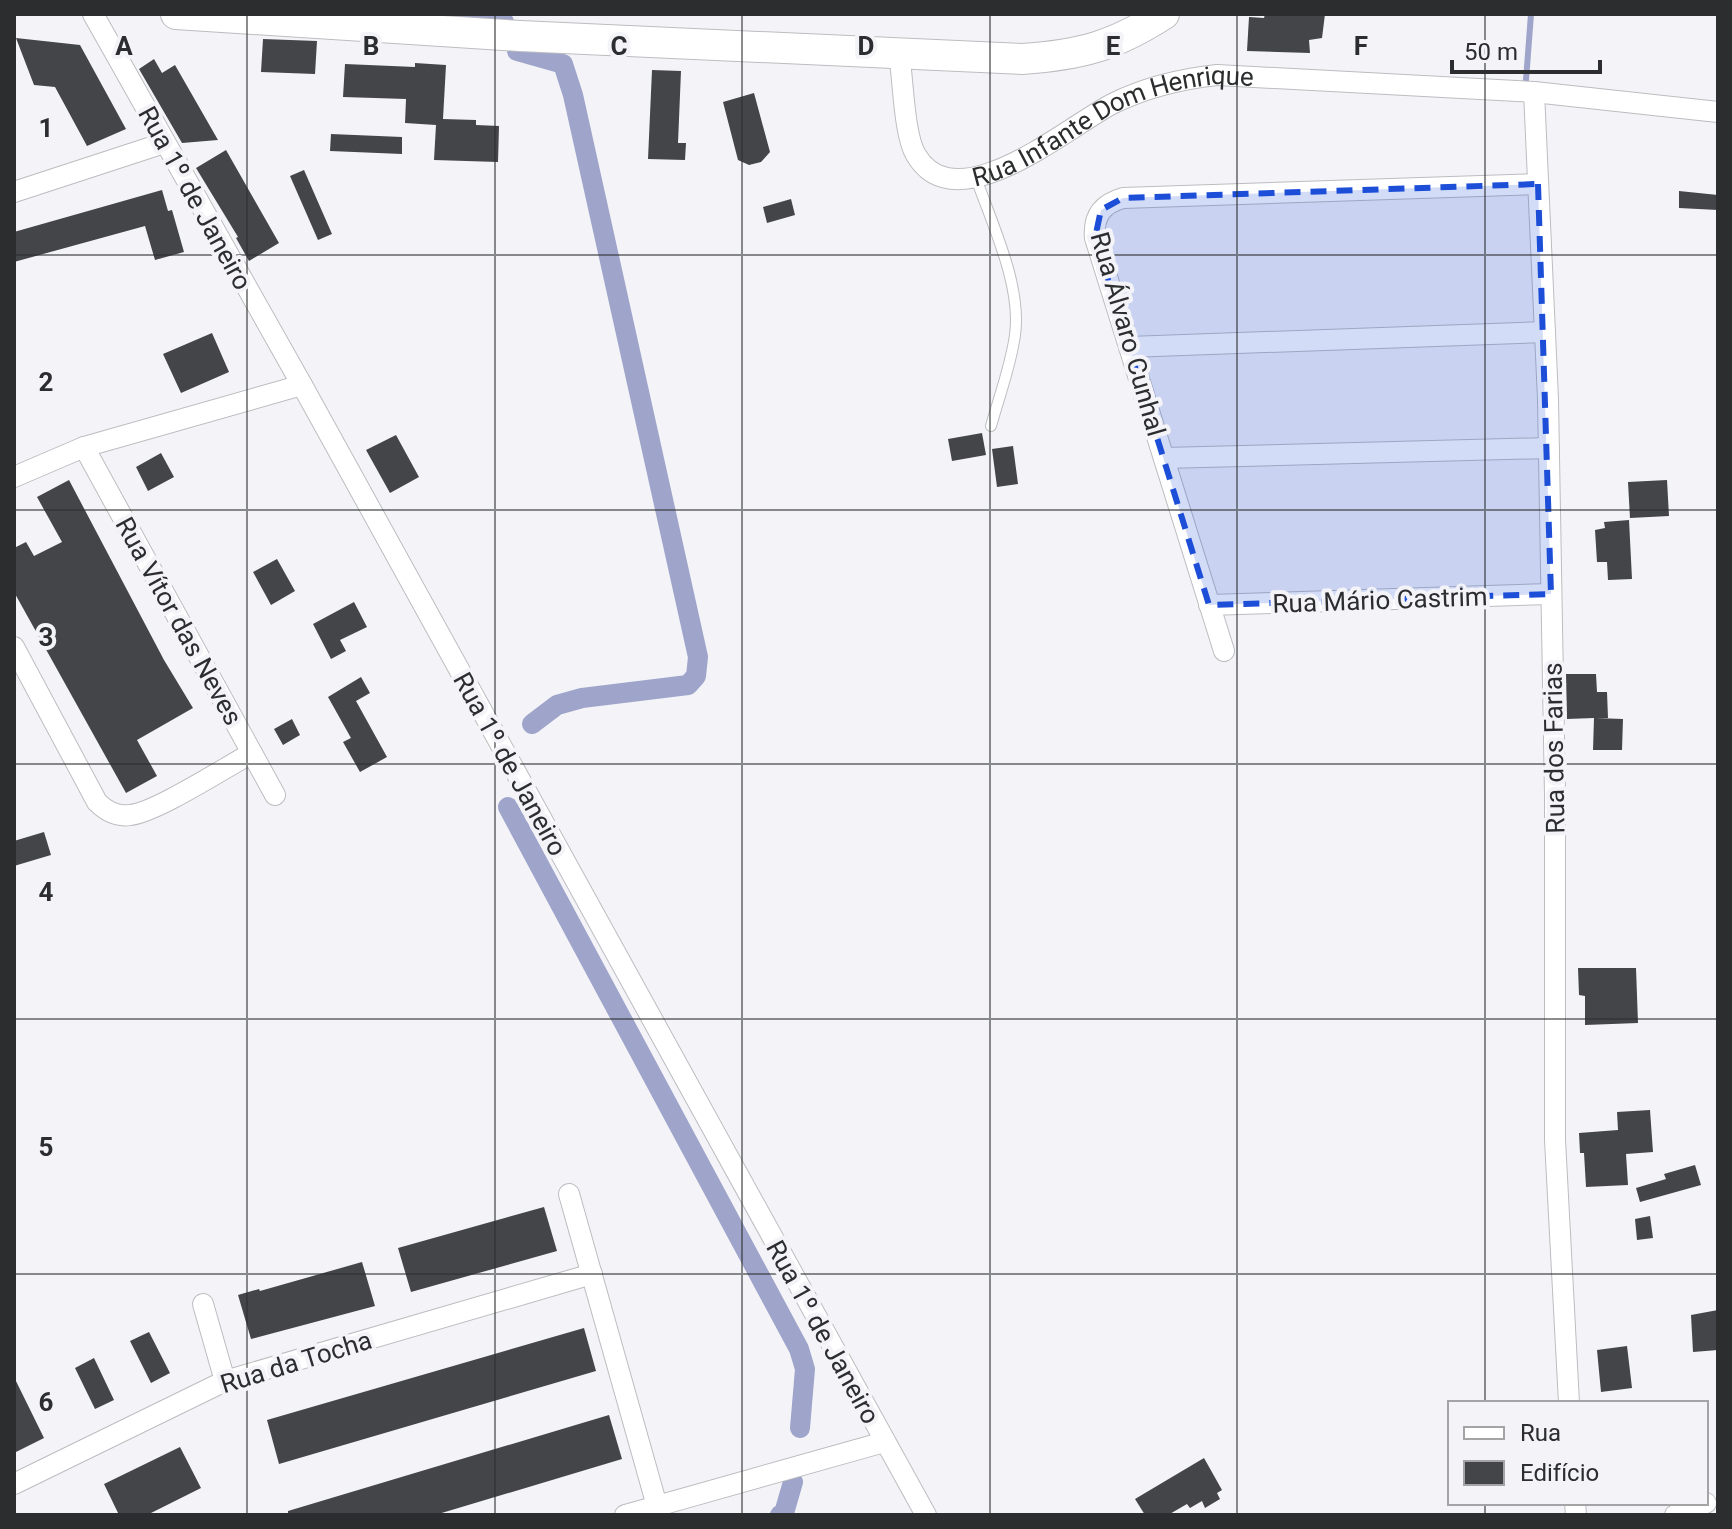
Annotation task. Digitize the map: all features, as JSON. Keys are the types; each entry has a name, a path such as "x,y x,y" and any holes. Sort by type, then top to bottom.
{"main road":[{"path":"176,14 277,17 520,36 1022,59 1079,53 1104,46 1164,14"}],"street":[{"name":"Rua 1º de Janeiro","path":"93,14 302,385 926,1515"},
{"name":"Rua Infante Dom Henrique","path":"899,53 908,134 915,154 931,173 954,181 976,178 1003,168 1113,104 1180,79 1217,75 1534,92 1718,112"},
{"name":"Rua dos Farias","path":"1534,92 1549,448 1555,795 1555,1140 1569,1401"},
{"path":"14,192 164,143"},
{"name":"Rua Álvaro Cunhal","path":"1224,651 1095,238 1097,216 1112,201 1123,198 1538,184"},
{"path":"1129,347 1545,332"},
{"path":"14,477 84,447 302,385"},
{"name":"Rua Vítor das Neves","path":"84,447 275,795"},
{"path":"1164,458 1549,448"},
{"name":"Rua Mário Castrim","path":"1209,605 1551,594"},
{"path":"14,647 97,802 104,809 127,816 138,814 252,753"},
{"path":"569,1194 657,1506"},
{"name":"Rua da Tocha","path":"14,1484 225,1381 592,1274"},
{"path":"203,1304 225,1381"},
{"path":"625,1515 884,1442"},
{"path":"1675,1515 1701,1505"}],"lane":[{"path":"976,178 1012,284 1016,306 1015,336 991,426"}],"highlighted area":[{"path":"1538,184 1551,594 1209,605 1095,238 1101,210 1123,198"}],"building":[{"path":"1265,14 1325,14 1322,38 1309,40 1310,53 1247,51 1249,17 1264,18"},
{"path":"16,38 80,45 126,129 87,146 55,87 34,85"},
{"path":"263,39 317,41 315,74 261,72"},
{"path":"154,59 162,73 175,65 218,140 182,143 139,69"},
{"path":"415,63 446,65 443,119 476,120 476,125 499,126 498,162 434,160 436,125 405,123 406,99 343,97 345,64 415,67"},
{"path":"652,70 681,71 678,143 686,143 685,160 648,159"},
{"path":"754,93 770,152 761,162 749,165 738,160 723,102"},
{"path":"331,134 402,137 402,154 330,151"},
{"path":"226,150 279,243 249,261 196,168"},
{"path":"304,170 332,234 318,240 290,176"},
{"path":"162,190 168,211 172,210 184,252 155,260 145,226 14,262 14,232"},
{"path":"1679,191 1718,195 1718,210 1679,208"},
{"path":"791,199 795,215 767,223 763,207"},
{"path":"212,333 229,372 181,393 163,354"},
{"path":"982,433 986,455 952,461 948,439"},
{"path":"396,435 419,477 390,493 366,450"},
{"path":"1013,446 1018,484 997,487 992,449"},
{"path":"161,453 174,477 148,491 136,467"},
{"path":"69,480 164,660 193,708 137,740 157,776 126,793 14,592 14,548 26,542 34,556 62,542 37,497"},
{"path":"1667,480 1669,516 1630,518 1628,482"},
{"path":"1629,520 1632,579 1608,580 1607,562 1597,562 1595,530 1605,528 1604,522"},
{"path":"277,559 295,591 271,605 253,572"},
{"path":"354,602 367,627 340,640 346,651 331,659 313,624"},
{"path":"1566,674 1596,674 1597,692 1607,692 1608,718 1596,718 1623,719 1622,750 1593,750 1594,718 1567,719"},
{"path":"361,677 370,693 356,701 387,757 360,772 343,742 351,738 328,697"},
{"path":"292,719 300,735 283,745 274,729"},
{"path":"44,832 51,855 14,866 14,841"},
{"path":"1578,968 1636,968 1638,1023 1585,1025 1585,996 1579,995"},
{"path":"1650,1110 1653,1152 1626,1154 1628,1185 1586,1187 1579,1133 1618,1130 1617,1112"},
{"path":"1695,1165 1701,1185 1640,1202 1636,1188 1666,1179 1664,1174"},
{"path":"544,1207 557,1251 411,1292 398,1248"},
{"path":"1650,1216 1653,1238 1637,1240 1635,1219"},
{"path":"362,1262 375,1306 251,1339 238,1295"},
{"path":"1718,1310 1718,1350 1693,1352 1691,1315"},
{"path":"584,1328 596,1371 279,1464 267,1420"},
{"path":"149,1332 170,1373 151,1383 130,1341"},
{"path":"1627,1346 1632,1388 1601,1392 1597,1350"},
{"path":"94,1358 114,1400 95,1409 75,1368"},
{"path":"14,1377 44,1438 14,1453"},
{"path":"609,1415 622,1459 435,1515 288,1515 288,1511"},
{"path":"180,1447 201,1488 147,1515 119,1515 104,1484"},
{"path":"1204,1458 1222,1490 1217,1493 1220,1499 1205,1508 1202,1501 1190,1508 1187,1504 1168,1515 1145,1515 1135,1499"}],"waterway":[{"path":"466,14 504,22"},
{"path":"1526,80 1531,14"},
{"path":"517,51 563,64 573,95 698,657 696,676 688,685 582,698 557,705 532,724"},
{"path":"508,807 799,1349 805,1369 800,1428"},
{"path":"780,1515 784,1513 793,1482"}]}
